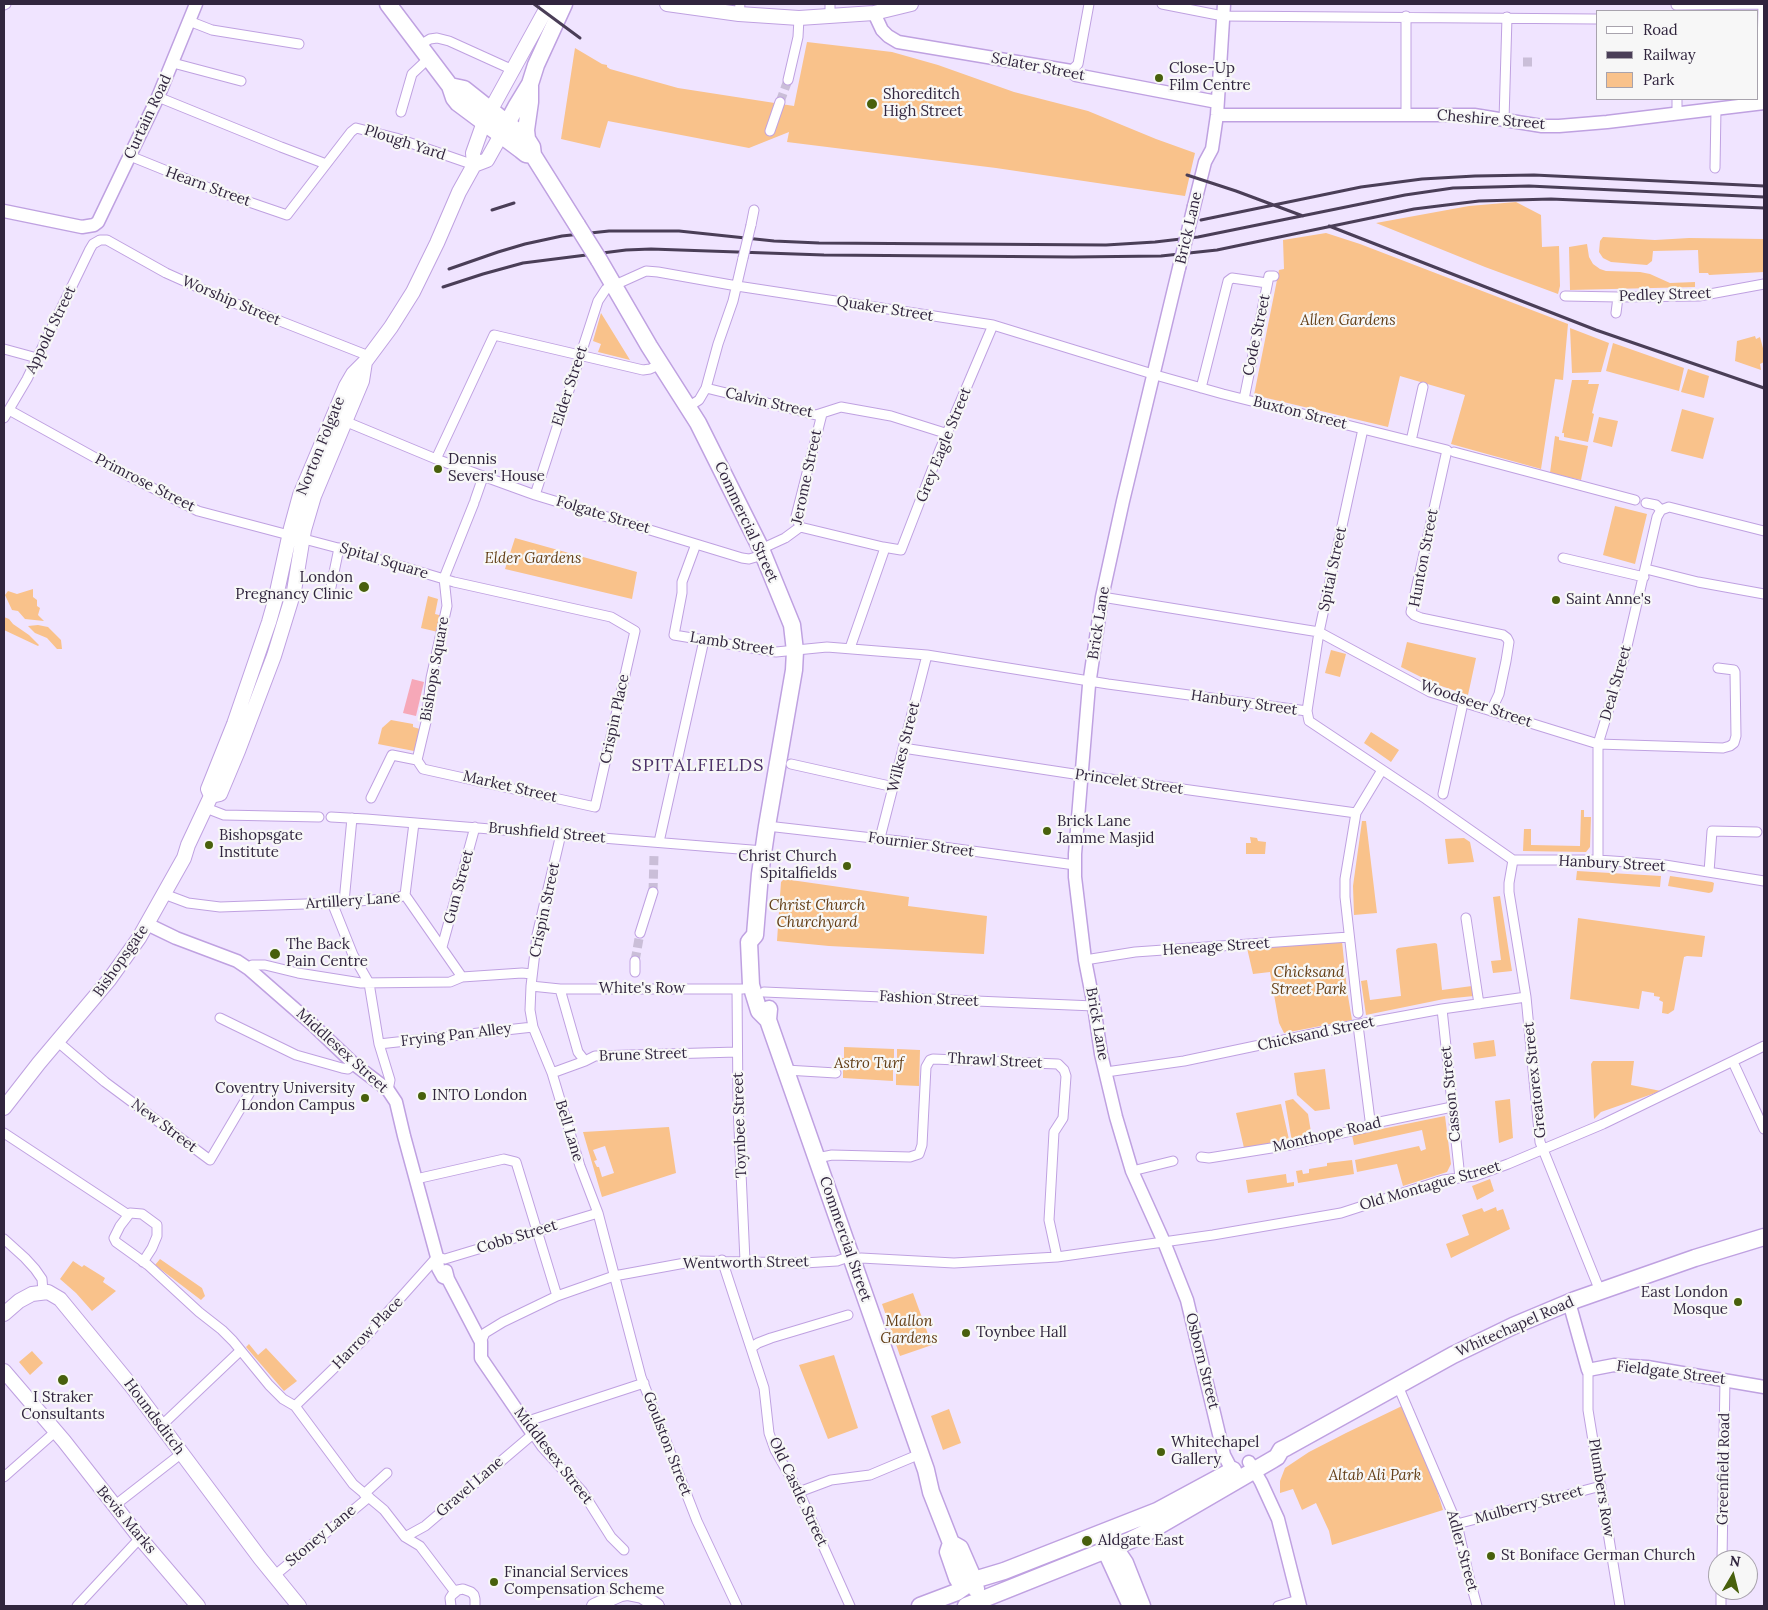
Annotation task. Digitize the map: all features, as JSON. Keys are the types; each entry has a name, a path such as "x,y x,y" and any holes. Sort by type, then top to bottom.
{"highway":[{"path":"388,4 450,86 464,89 487,116 504,130 526,154 533,154"},
{"path":"504,130 530,84 536,65 564,4"},
{"path":"504,130 527,139 530,84"},
{"name":"Commercial Street","path":"527,139 532,147 533,154 615,285 712,449 762,552 792,625 795,651 793,676 767,826 755,935 760,942 760,971 751,990 759,1011 768,1020 786,1070 920,1454 931,1492 951,1543 960,1548 970,1593"},
{"name":"Whitechapel Road","path":"1234,1475 1252,1466 1273,1449 1281,1450 1492,1335 1569,1302 1695,1258 1764,1237"},
{"path":"915,1606 922,1596 970,1593 1004,1570 1167,1507 1234,1475"},
{"path":"920,1606 1064,1566 1131,1540 1164,1524 1234,1475"},
{"path":"1101,1532 1110,1548 1131,1606"},
{"path":"1110,1548 1125,1563 1142,1606"}],"main road":[{"name":"Curtain Road","path":"4,211 82,227 94,226 102,218 173,63 196,4"},
{"path":"367,359 391,327 413,292 459,192 474,165 473,153 487,116 549,4"},
{"path":"667,4 739,9 799,18 830,10 874,12 910,4"},
{"name":"Brick Lane","path":"1164,1242 1132,1171 1116,1117 1101,1054 1094,1006 1084,960 1075,865 1080,775 1089,681 1102,597 1194,206 1205,162 1212,149 1217,109 1223,10"},
{"name":"Sclater Street","path":"874,12 882,30 898,42 1071,71 1076,74 1217,109"},
{"name":"Cheshire Street","path":"1217,109 1474,115 1542,126 1558,126 1763,103"},
{"path":"474,165 487,160 504,130"},
{"name":"Norton Folgate","path":"296,537 314,496 340,418 362,381 367,359"},
{"name":"Bishopsgate","path":"4,1108 109,980 147,924 184,858 208,802 208,788 234,724 296,537"},
{"name":"Middlesex Street","path":"147,924 176,938 236,961 249,969 354,1064 388,1090 396,1102 437,1257 445,1266 448,1279 481,1342 481,1358 533,1434"},
{"name":"Osborn Street","path":"1164,1242 1187,1300 1224,1455 1234,1475"},
{"path":"4,1314 42,1285"},
{"name":"Houndsditch","path":"42,1285 68,1307 299,1606"},
{"path":"1569,1302 1588,1370"},
{"name":"Fieldgate Street","path":"1588,1370 1614,1365 1646,1367 1764,1386"},
{"name":"Bevis Marks","path":"4,1371 198,1606"},
{"path":"1252,1466 1271,1499 1278,1519 1299,1603"},
{"path":"594,1606 616,1603 621,1594 632,1594 650,1600 657,1606"}],"street":[{"path":"1071,71 1078,64 1089,4"},
{"path":"1162,4 1223,10 1406,16 1596,19"},
{"path":"1675,7 1762,4 1763,103"},
{"path":"1406,16 1406,114"},
{"path":"1504,120 1507,17"},
{"path":"788,80 798,37 799,18"},
{"path":"189,21 212,30 299,44"},
{"path":"402,112 412,74 430,38 449,40 513,70"},
{"path":"173,63 241,81"},
{"path":"158,97 326,164"},
{"path":"1677,100 1678,113"},
{"path":"770,131 780,102"},
{"path":"1715,168 1716,109"},
{"name":"Plough Yard","path":"287,215 353,129 356,128 396,138 474,165"},
{"name":"Hearn Street","path":"130,156 214,190 287,215"},
{"path":"688,407 699,400 706,388 737,286 754,210"},
{"name":"Worship Street","path":"97,241 107,240 166,273 367,359"},
{"name":"Appold Street","path":"6,414 37,358 90,249 97,241"},
{"name":"Quaker Street","path":"615,285 646,271 658,272 992,325 1154,374"},
{"name":"Code Street","path":"1200,388 1228,281 1232,278 1271,280 1244,399"},
{"name":"Pedley Street","path":"1565,296 1708,296 1764,284"},
{"name":"Elder Street","path":"535,495 598,301 606,289 615,285"},
{"path":"1616,313 1618,297"},
{"name":"Grey Eagle Street","path":"885,548 901,550 939,452 992,325"},
{"path":"436,459 494,335 643,370 650,370 661,364"},
{"path":"4,349 37,358"},
{"name":"Buxton Street","path":"1154,374 1200,388 1451,451 1635,500"},
{"path":"1411,441 1424,387"},
{"name":"Calvin Street","path":"706,388 816,415 822,414 829,409 841,407 891,416 948,434"},
{"name":"Primrose Street","path":"6,414 188,507 228,520 296,537"},
{"name":"Jerome Street","path":"762,552 800,527 796,516 822,414"},
{"name":"Folgate Street","path":"340,418 436,459 535,495 742,558 749,559 762,552"},
{"name":"Spital Street","path":"1307,711 1319,632 1363,429"},
{"name":"Hunton Street","path":"1451,451 1411,612 1421,618 1502,635 1507,638 1509,642 1499,694 1491,711"},
{"name":"Spital Square","path":"296,537 444,578 483,477"},
{"path":"1646,503 1656,505 1661,510 1669,508 1764,531"},
{"name":"Deal Street","path":"1598,860 1598,744 1624,659 1657,517 1661,510"},
{"path":"800,527 885,548 850,648"},
{"name":"Lamb Street","path":"696,544 682,582 682,594 674,635 776,652 795,651"},
{"path":"330,592 339,548"},
{"path":"1563,558 1764,594"},
{"name":"Crispin Place","path":"444,578 454,582 611,617 635,632 596,807"},
{"name":"Bishops Square","path":"417,760 426,722 431,678 447,606 444,578"},
{"name":"Woodseer Street","path":"1102,597 1319,632 1430,692 1598,744 1723,748 1730,746 1734,743 1736,736 1735,672 1734,670 1718,668"},
{"path":"659,842 704,640"},
{"name":"Hanbury Street","path":"795,651 815,647 850,648 927,655 1089,681 1307,711 1309,721 1513,860 1598,860 1665,866 1764,881"},
{"name":"Wilkes Street","path":"880,838 927,655"},
{"path":"1443,794 1463,703"},
{"name":"Princelet Street","path":"903,748 1080,775 1356,813"},
{"path":"371,798 392,755 417,760"},
{"name":"Market Street","path":"417,760 423,769 596,807"},
{"path":"792,764 894,787"},
{"path":"1358,1013 1345,897 1345,879 1356,813 1382,770"},
{"path":"208,802 224,815 319,817"},
{"name":"Brushfield Street","path":"331,818 414,822 764,851"},
{"path":"344,902 352,818"},
{"path":"405,894 414,822"},
{"name":"Fournier Street","path":"767,826 880,838 1075,865"},
{"name":"Gun Street","path":"442,947 476,827"},
{"path":"1709,872 1712,831 1757,832"},
{"name":"Crispin Street","path":"531,986 537,935 561,834"},
{"name":"Greatorex Street","path":"1513,860 1509,892 1526,998 1538,1122 1543,1149 1600,1291"},
{"path":"640,933 653,892"},
{"name":"Artillery Lane","path":"164,894 188,902 220,907 333,903 397,898 405,894 462,977"},
{"path":"333,903 332,906 353,955 369,983 379,1044 390,1080 388,1090"},
{"path":"1466,918 1479,1004"},
{"name":"Heneage Street","path":"1084,960 1135,952 1349,937"},
{"path":"635,961 635,972"},
{"path":"249,969 252,965 266,965 318,977 369,983 450,982 462,977 532,974"},
{"name":"White's Row","path":"531,986 560,989 751,990"},
{"name":"Bell Lane","path":"531,986 530,1010 533,1027 552,1073 580,1166 598,1213 614,1269 614,1276"},
{"path":"560,989 578,1052 585,1061"},
{"name":"Fashion Street","path":"751,990 1094,1006"},
{"name":"Toynbee Street","path":"745,1261 737,1052 751,990"},
{"name":"Chicksand Street","path":"1106,1072 1184,1062 1442,1009 1526,998"},
{"name":"Casson Street","path":"1442,1009 1460,1178"},
{"path":"220,1018 296,1055 348,1069 354,1064"},
{"path":"1358,1025 1370,1120 1374,1123"},
{"name":"Frying Pan Alley","path":"379,1044 533,1027"},
{"name":"New Street","path":"58,1042 105,1082 210,1160 249,1094"},
{"name":"Old Montague Street","path":"1164,1242 1341,1212 1444,1180 1475,1176 1603,1124 1764,1046"},
{"name":"Brune Street","path":"552,1073 594,1056 737,1052"},
{"name":"Thrawl Street","path":"817,1158 832,1155 910,1157 919,1154 922,1145 926,1068 930,1060 937,1058 1058,1064 1064,1070 1066,1076 1063,1118 1054,1132 1049,1220 1057,1257"},
{"path":"1733,1062 1764,1129"},
{"path":"786,1070 836,1073"},
{"name":"Monthope Road","path":"1201,1157 1209,1158 1290,1145 1369,1127 1374,1123 1452,1107"},
{"path":"4,1133 128,1214"},
{"path":"416,1179 504,1159 516,1162 557,1296"},
{"path":"1132,1171 1173,1162"},
{"path":"143,1262 157,1236 157,1225 142,1214 135,1212 128,1214 114,1238 116,1242 143,1262 222,1330 269,1385 283,1399 295,1406 353,1484 384,1510 405,1537 420,1546 453,1590"},
{"name":"Cobb Street","path":"437,1257 445,1259 598,1213"},
{"name":"Houndsditch","path":"4,1239 30,1264 42,1285"},
{"name":"Wentworth Street","path":"481,1342 485,1333 557,1296 614,1276 696,1261 804,1263 861,1258 954,1264 1057,1257 1164,1242"},
{"name":"Harrow Place","path":"295,1406 362,1341 437,1257"},
{"name":"Old Castle Street","path":"722,1260 764,1388 769,1433 775,1450 799,1492 850,1606"},
{"name":"Goulston Street","path":"614,1276 644,1383 696,1521 737,1606"},
{"path":"751,1348 771,1338 848,1315"},
{"path":"161,1426 240,1350"},
{"name":"Plumbers Row","path":"1588,1370 1588,1410 1620,1606"},
{"name":"Greenfield Road","path":"1722,1550 1725,1379"},
{"path":"524,1422 644,1383"},
{"name":"Adler Street","path":"1398,1386 1457,1524 1477,1606"},
{"path":"4,1477 55,1432"},
{"name":"Middlesex Street","path":"533,1434 542,1447 582,1491 611,1537 624,1550"},
{"name":"Gravel Lane","path":"405,1537 425,1526 533,1434"},
{"path":"114,1506 182,1453"},
{"path":"799,1492 831,1480 870,1474 920,1454"},
{"name":"Stoney Lane","path":"274,1576 366,1495 387,1473"},
{"name":"Mulberry Street","path":"1457,1524 1600,1486"},
{"path":"77,1606 140,1538"},
{"path":"453,1590 463,1589 471,1592 475,1599 474,1606"},
{"path":"451,1606 450,1598 453,1590"},
{"path":"1278,1606 1299,1603"}],"green space":[{"path":"807,42 892,52 938,65 1014,92 1088,111 1195,153 1185,196 996,168 787,142 789,132 749,148 608,121 600,148 561,139 575,48 607,65 610,69 678,88 794,106"},
{"path":"1516,202 1541,215 1542,247 1559,246 1560,286 1558,294 1376,223 1469,206"},
{"name":"Allen Gardens","path":"1326,233 1360,244 1568,324 1563,380 1555,379 1541,469 1451,444 1465,395 1400,376 1388,427 1254,395 1279,270 1284,269 1283,240"},
{"path":"1603,237 1655,240 1689,238 1764,239 1764,272 1709,275 1708,273 1699,273 1698,250 1653,251 1652,261 1647,265 1611,262 1603,258 1599,252 1600,241"},
{"path":"1587,244 1589,257 1593,264 1600,269 1650,274 1670,283 1695,282 1695,287 1570,290 1569,247"},
{"path":"601,313 630,360 598,352 601,344 593,341"},
{"path":"1570,328 1609,343 1601,372 1572,373"},
{"path":"1755,336 1756,339 1760,337 1764,352 1764,362 1760,364 1761,370 1735,361 1737,341"},
{"path":"1613,343 1684,368 1679,391 1606,371"},
{"path":"1688,369 1709,376 1704,398 1681,392"},
{"path":"1572,380 1589,380 1588,384 1599,384 1588,442 1564,437 1564,433 1562,433"},
{"path":"1682,409 1714,418 1703,459 1671,451"},
{"path":"1599,417 1618,421 1612,447 1593,442"},
{"path":"1555,436 1559,437 1559,440 1588,446 1581,480 1550,473"},
{"path":"1615,506 1647,514 1635,564 1603,555"},
{"name":"Elder Gardens","path":"515,538 637,572 632,599 505,569"},
{"path":"33,589 33,597 37,600 37,606 40,608 38,615 44,621 25,619 18,611 12,610 5,595 8,591 17,594"},
{"path":"428,596 438,599 435,614 443,616 438,632 421,628"},
{"path":"4,617 29,635 39,645 4,630"},
{"path":"28,626 48,627 61,640 62,649 57,649 47,638 35,633"},
{"path":"1407,642 1476,658 1468,695 1435,684 1401,667"},
{"path":"1331,650 1346,654 1340,677 1325,673"},
{"path":"391,720 413,724 413,727 420,729 414,751 378,744 382,728"},
{"path":"1371,732 1399,750 1391,762 1364,743"},
{"path":"1581,810 1584,810 1584,817 1591,817 1590,847 1586,852 1523,851 1524,829 1531,829 1531,845 1580,846"},
{"path":"1362,821 1366,821 1377,913 1354,915 1353,886"},
{"path":"1250,837 1266,842 1265,854 1246,854 1246,843 1251,843"},
{"path":"1464,838 1470,842 1474,862 1448,864 1445,839"},
{"path":"1577,871 1661,876 1660,887 1576,880"},
{"path":"1670,876 1712,882 1714,883 1713,890 1709,893 1668,886"},
{"name":"Christ Church Churchyard","path":"784,879 909,897 908,906 987,916 984,954 829,946 777,941 781,882"},
{"path":"1500,896 1512,971 1493,973 1491,961 1501,960 1493,897"},
{"path":"1578,918 1705,936 1702,957 1684,957 1674,1010 1668,1014 1662,1013 1663,1002 1659,1000 1660,997 1654,996 1654,993 1642,991 1639,1009 1570,999"},
{"name":"Chicksand Street Park","path":"1342,941 1352,1020 1284,1033 1279,1023 1270,972 1253,974 1247,948"},
{"path":"1437,944 1442,990 1472,986 1474,996 1444,999 1366,1015 1361,981 1367,980 1370,1000 1401,996 1396,950 1398,948"},
{"path":"1494,1040 1496,1056 1475,1059 1473,1043"},
{"name":"Astro Turf","path":"844,1047 894,1049 894,1060 897,1060 897,1049 920,1050 919,1086 896,1085 896,1069 893,1069 893,1081 843,1078 841,1058 844,1058"},
{"path":"1593,1061 1634,1061 1631,1085 1661,1091 1601,1112 1594,1119 1591,1064"},
{"path":"1325,1069 1330,1109 1315,1111 1297,1095 1294,1073"},
{"path":"1293,1099 1308,1114 1312,1138 1292,1142 1285,1101"},
{"path":"1510,1099 1513,1138 1499,1143 1495,1101"},
{"path":"1281,1104 1290,1144 1244,1148 1236,1113"},
{"path":"1445,1116 1451,1164 1447,1172 1403,1186 1397,1164 1357,1172 1355,1160 1419,1146 1421,1151 1426,1149 1422,1130 1354,1145 1352,1135"},
{"path":"669,1127 676,1173 602,1197 583,1132","holes":["605,1146 614,1173 602,1177 599,1167 597,1167 594,1161 597,1160 593,1150"]},
{"path":"1352,1160 1354,1174 1298,1183 1296,1171 1302,1170 1303,1174 1309,1173 1309,1169 1327,1166 1327,1163"},
{"path":"1286,1174 1287,1183 1294,1182 1294,1186 1248,1193 1246,1180"},
{"path":"1490,1179 1494,1191 1477,1200 1472,1186"},
{"path":"1496,1207 1497,1211 1503,1209 1510,1229 1451,1258 1446,1244 1469,1235 1462,1215 1482,1208 1484,1212"},
{"path":"160,1259 202,1288 205,1296 201,1300 155,1265"},
{"path":"73,1261 82,1267 84,1265 105,1278 103,1282 116,1291 92,1311 60,1279"},
{"name":"Mallon Gardens","path":"913,1293 932,1345 900,1356 882,1304"},
{"path":"249,1344 258,1355 266,1348 297,1381 284,1391 246,1347"},
{"path":"32,1351 43,1363 30,1375 19,1362"},
{"path":"834,1355 858,1428 828,1439 799,1365"},
{"name":"Altab Ali Park","path":"1402,1406 1438,1488 1443,1510 1332,1545 1329,1531 1316,1503 1302,1510 1293,1489 1280,1493 1280,1481 1285,1468 1309,1452"},
{"path":"949,1409 961,1443 943,1450 931,1416"}],"shaded area":[{"path":"412,679 424,682 416,716 403,713"}],"tunnel":[{"path":"1523,62 1536,62"},
{"path":"780,102 788,80"},
{"path":"653,892 654,855"},
{"path":"635,961 640,933"}],"railway":[{"path":"534,4 580,38"},
{"path":"1187,175 1303,216"},
{"path":"1201,220 1361,187 1422,179 1534,175 1764,186"},
{"path":"449,269 525,244 562,236 609,231 679,231 774,241 819,243 1106,245 1198,237 1405,195 1453,188 1529,186 1764,197"},
{"path":"443,287 523,263 626,250 651,249 824,255 1161,256 1217,250 1414,209 1479,201 1551,199 1764,208"},
{"path":"492,210 514,203"},
{"path":"1329,226 1596,330 1764,388"}],"place":[{"name":"Close-Up Film Centre","path":"1159,78"},
{"name":"Shoreditch High Street","path":"872,104"},
{"name":"Dennis Severs' House","path":"438,469"},
{"name":"London Pregnancy Clinic","path":"364,587"},
{"name":"Saint Anne's","path":"1556,600"},
{"name":"Brick Lane Jamme Masjid","path":"1047,831"},
{"name":"Bishopsgate Institute","path":"209,845"},
{"name":"Christ Church Spitalfields","path":"847,866"},
{"name":"The Back Pain Centre","path":"275,954"},
{"name":"INTO London","path":"422,1096"},
{"name":"Coventry University London Campus","path":"365,1098"},
{"name":"East London Mosque","path":"1738,1302"},
{"name":"Toynbee Hall","path":"966,1333"},
{"name":"I Straker Consultants","path":"63,1380"},
{"name":"Whitechapel Gallery","path":"1161,1452"},
{"name":"Aldgate East","path":"1087,1541"},
{"name":"St Boniface German Church","path":"1491,1556"},
{"name":"Financial Services Compensation Scheme","path":"494,1582"}],"district":[{"name":"SPITALFIELDS","path":"698,766"}]}
